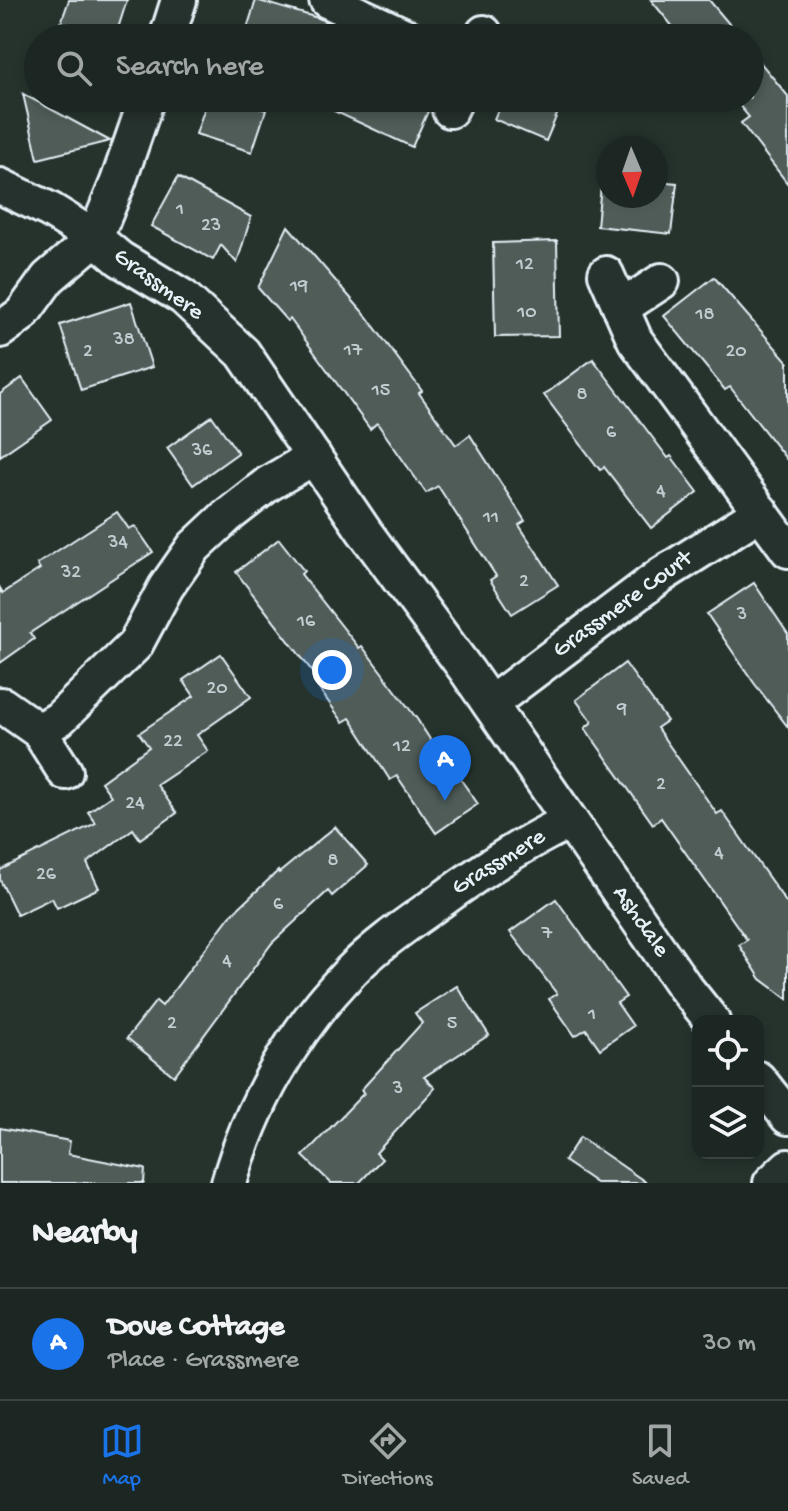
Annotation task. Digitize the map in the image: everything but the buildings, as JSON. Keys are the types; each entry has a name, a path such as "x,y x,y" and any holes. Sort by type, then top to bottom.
{"street":[{"path":"171,24 179,0"},
{"path":"327,0 379,24"},
{"path":"0,330 22,314 48,278 95,238 142,112"},
{"name":"Grassmere","path":"0,186 50,210 95,238 120,259 183,297 243,353 570,821 526,842 466,882 392,936 351,972 314,1013 263,1090 229,1183"},
{"path":"606,274 635,340 788,550"},
{"path":"621,308 662,281"},
{"path":"39,731 59,719 135,645 166,587 194,547 268,484 314,457"},
{"name":"Grassmere Court","path":"490,704 660,576 761,512"},
{"path":"2,705 39,731 65,772"},
{"name":"Ashdale","path":"570,821 707,1015"},
{"path":"764,1087 788,1117"},
{"path":"771,1183 788,1167"}],"place":[{"name":"Dove Cottage","path":"445,801"}]}
